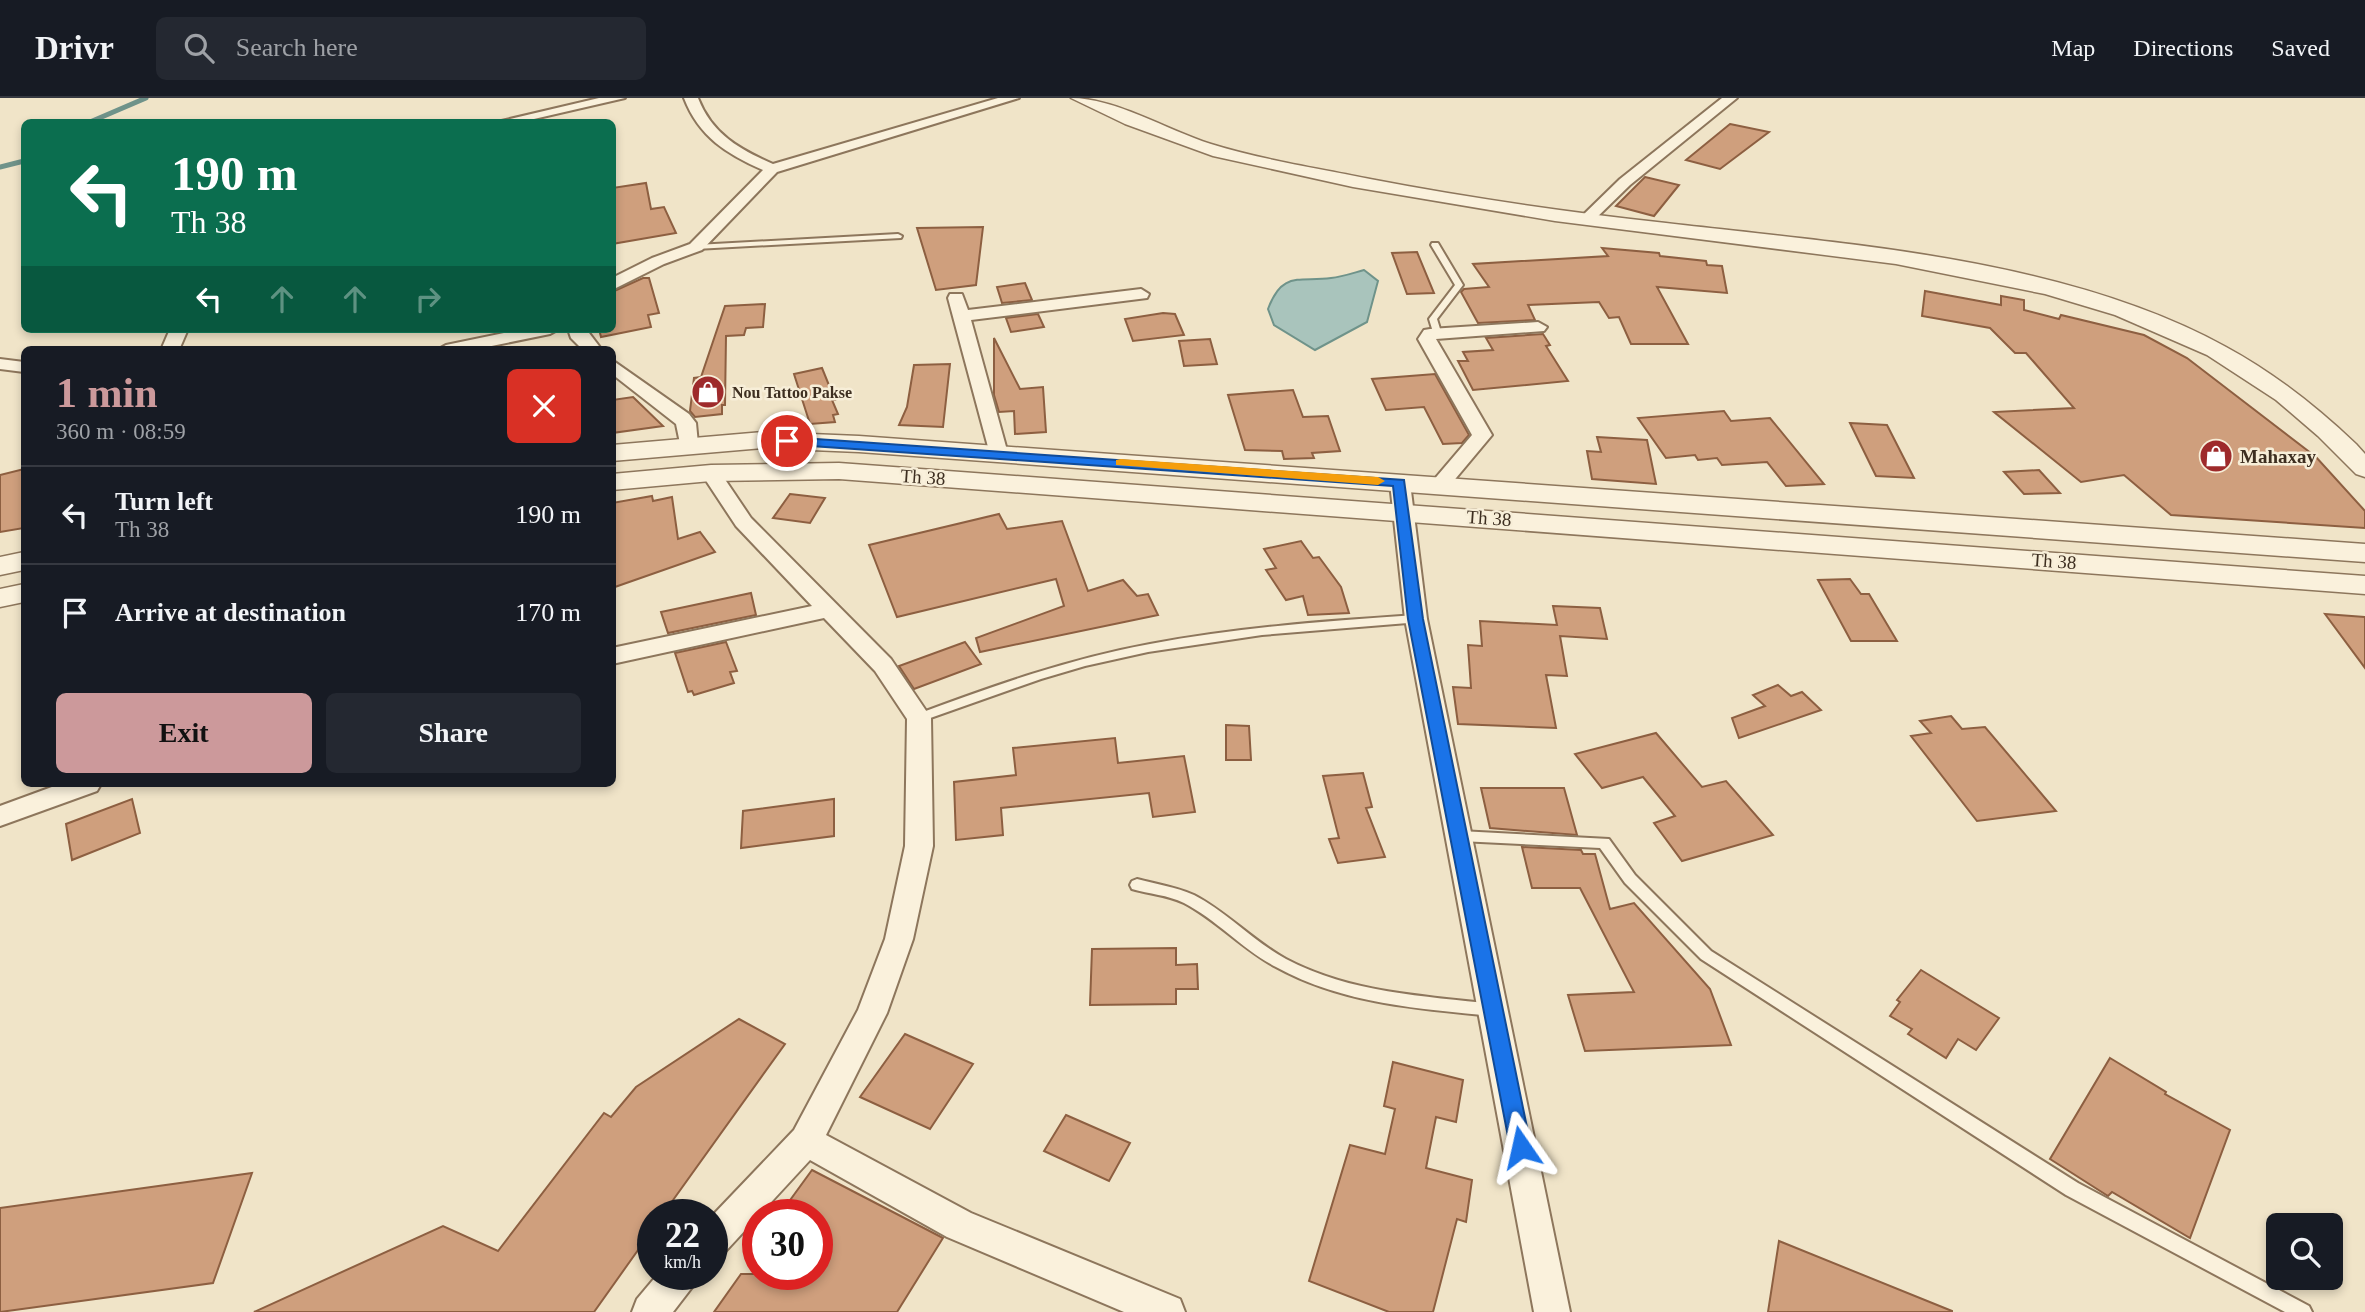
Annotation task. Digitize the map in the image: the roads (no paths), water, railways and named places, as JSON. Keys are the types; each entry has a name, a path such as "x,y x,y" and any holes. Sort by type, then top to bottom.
{"street":[{"path":"518,119 618,98"},
{"path":"691,98 697,119 708,131 741,155 772,169"},
{"path":"616,283 658,261 696,247 772,169 1012,98"},
{"path":"1079,98 1223,153 1364,183 1586,220 1900,260 1999,278 2131,314 2191,338 2236,363 2342,443 2365,469"},
{"path":"1586,220 1625,182 1730,98"},
{"path":"998,454 959,307 1141,294"},
{"path":"1439,485 1482,435 1427,340 1430,334 1538,327"},
{"path":"466,346 530,333"},
{"path":"577,333 589,346"},
{"path":"0,364 21,367"},
{"path":"616,368 682,418 686,423 688,444"},
{"name":"Th 38","path":"616,453 688,444 763,440 1439,485 2365,554"},
{"name":"Th 38","path":"616,482 711,473 839,471 2365,585"},
{"path":"711,473 743,522 883,665 919,718 919,846 899,939 872,1013 806,1141 728,1224"},
{"path":"1399,483 1416,619 1552,1312"},
{"path":"0,566 21,562"},
{"path":"0,598 21,594"},
{"path":"616,655 827,610"},
{"path":"0,816 80,787"},
{"path":"806,1141 959,1225 1167,1312"},
{"path":"650,1312 668,1290"}],"lane":[{"path":"696,247 898,236"},
{"path":"1435,246 1459,285 1433,319 1437,332"},
{"path":"919,718 1016,681 1112,655 1262,631 1416,619"},
{"path":"1460,836 1604,843 1630,879 1706,956 2072,1189 2302,1312"},
{"path":"1136,885 1187,898 1280,962 1333,986 1372,996 1494,1010"}],"water":[{"path":"1364,270 1378,281 1367,322 1315,350 1274,325 1268,309 1273,297 1285,284"}],"waterway":[{"path":"97,119 146,98"},
{"path":"0,167 21,162"}],"place":[{"name":"Nou Tattoo Pakse","path":"708,392"},
{"name":"Mahaxay","path":"2216,456"}]}
